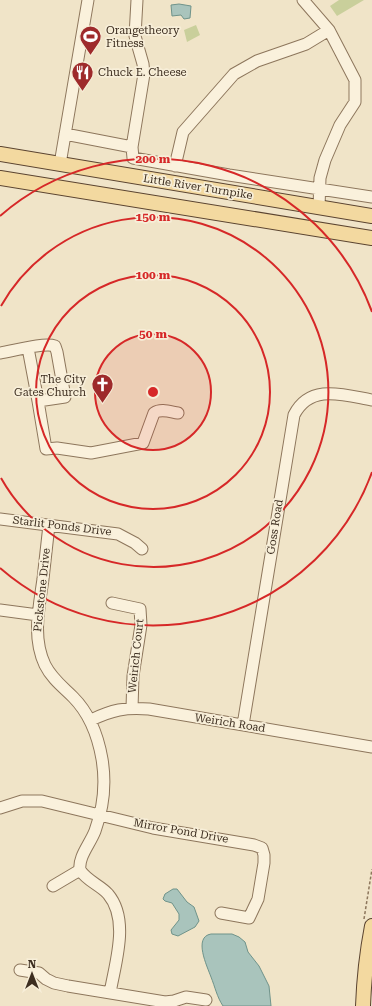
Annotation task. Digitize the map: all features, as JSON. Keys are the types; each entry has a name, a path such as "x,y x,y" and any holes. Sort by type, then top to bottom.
{"main road":[{"name":"Little River Turnpike","path":"0,154 372,216"},
{"name":"Little River Turnpike","path":"0,178 372,238"},
{"path":"363,1006 367,954 372,926"}],"street":[{"path":"60,164 88,0"},
{"path":"133,152 144,74 143,64 135,36 137,0"},
{"path":"303,0 328,30 355,80 355,102 340,125 325,160 320,178 319,207"},
{"path":"175,166 183,132 234,74 257,61 306,44 328,30"},
{"path":"65,134 133,152 175,166 372,198"},
{"path":"0,353 50,345 55,346 58,352 65,397 38,401"},
{"path":"28,348 46,449 70,448 91,453 143,443 154,413 161,410 178,413"},
{"name":"Goss Road","path":"243,725 294,415 301,404 308,399 323,394 372,400"},
{"name":"Starlit Ponds Drive","path":"0,518 118,534 135,543 142,549"},
{"name":"Pickstone Drive","path":"50,525 38,615 37,635 39,647 45,666 56,681 83,708 91,720 100,747 103,772 102,800 99,815 95,831 80,863 80,870"},
{"name":"Weirich Court","path":"112,603 140,609 141,625 133,676 132,708"},
{"path":"0,610 38,615"},
{"name":"Weirich Road","path":"91,720 107,712 132,708 372,747"},
{"name":"Mirror Pond Drive","path":"0,808 17,802 34,800 50,802 153,828 254,844 262,848 264,862 258,899 249,918 221,913"},
{"path":"53,886 80,870 85,877 98,885 113,900 119,913 120,931 110,993"},
{"path":"20,970 39,972 46,979 59,985 165,1002 186,997 206,1000"}],"green space":[{"path":"339,0 364,0 337,16 330,6"},
{"path":"196,25 200,35 187,42 184,30"}],"water":[{"path":"179,4 191,6 190,18 184,19 181,15 172,16 171,5"},
{"path":"173,889 177,889 187,902 194,907 199,921 195,927 178,936 172,934 171,930 179,920 179,914 172,903 163,899 165,894"},
{"path":"211,934 232,934 245,942 248,952 259,966 269,986 271,1006 223,1006 207,966 202,946 203,940 206,936"}],"place":[{"name":"Orangetheory Fitness","path":"90,56"},
{"name":"Chuck E. Cheese","path":"83,92"},
{"name":"The City Gates Church","path":"102,404"}]}
